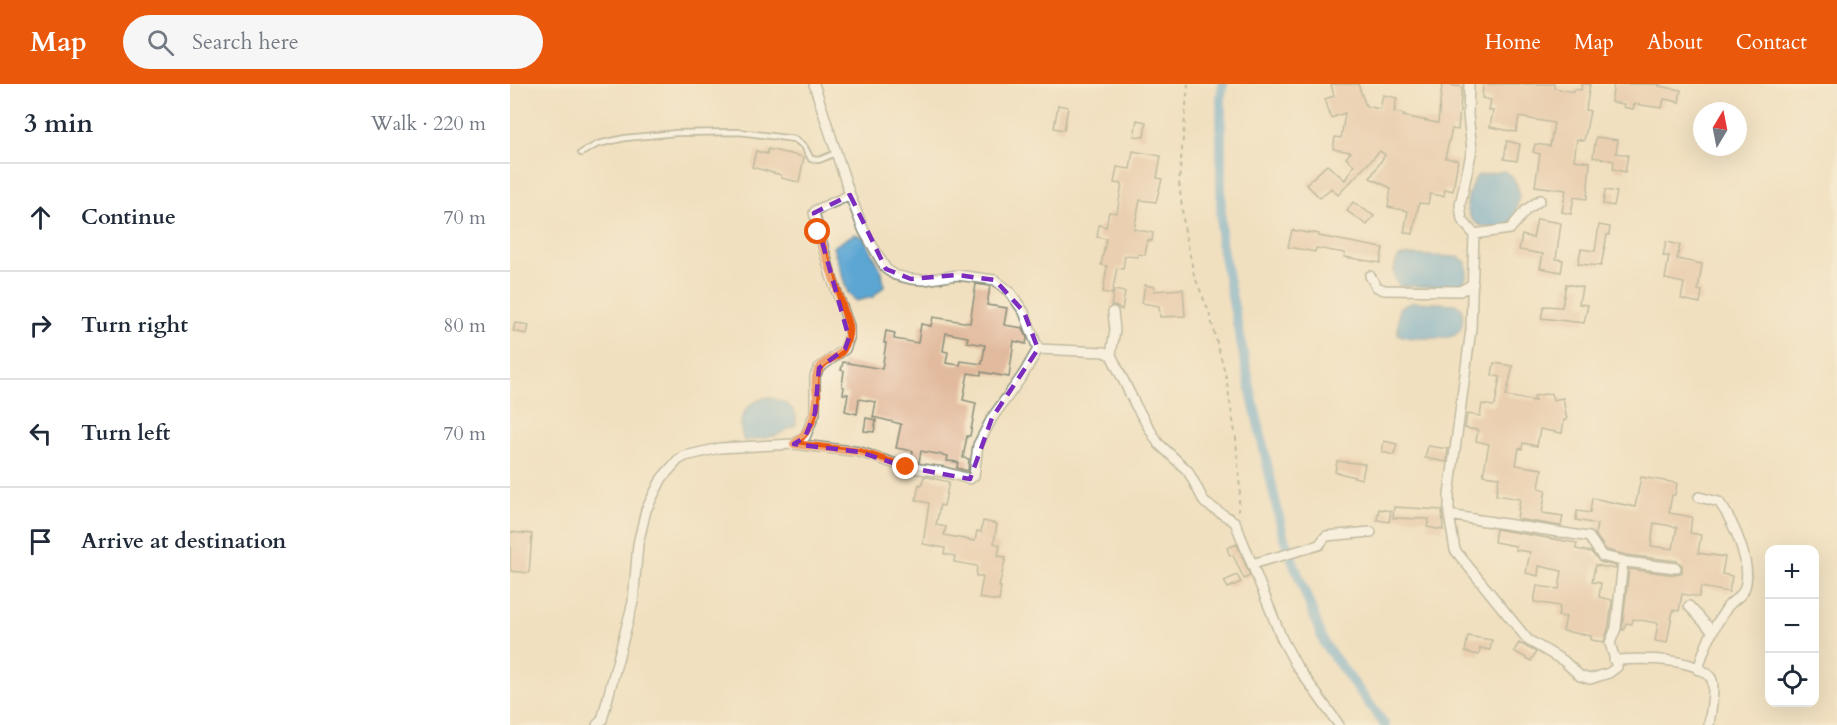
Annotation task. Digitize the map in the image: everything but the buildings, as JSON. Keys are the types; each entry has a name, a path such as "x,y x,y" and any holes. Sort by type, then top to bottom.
{"street":[{"path":"814,84 864,231 886,269 895,275 911,279 924,280 957,275 995,280 1010,292 1024,312 1038,349"},
{"path":"1469,84 1468,115 1472,149 1460,205 1462,220 1474,234 1473,284 1471,328 1454,452 1449,515 1455,550 1528,640 1564,661 1580,676 1590,679 1613,671 1617,667 1610,643 1616,628 1624,563"},
{"path":"794,444 805,436 815,413 815,376 819,368 845,350 849,338 849,326 831,276 814,213 850,195"},
{"path":"1474,234 1509,229 1540,200"},
{"path":"1370,276 1377,287 1384,290 1460,291 1473,284"},
{"path":"1113,312 1114,330 1111,355 1136,406 1158,443 1188,471 1205,503 1235,522 1254,563 1282,639 1296,665 1339,725"},
{"path":"1038,349 1104,352 1111,355"},
{"path":"597,725 602,720 633,602 639,544 646,510 662,478 678,460 684,456 720,448 794,444 860,452 906,467 944,472 970,479 974,476 978,445 992,418 1023,375 1038,349"},
{"path":"1698,497 1719,502 1738,535 1746,563 1743,592 1733,600 1712,631 1702,652 1698,669"},
{"path":"1449,515 1589,537 1602,556 1624,563 1676,568"},
{"path":"1254,563 1314,547 1319,545 1326,536 1371,532"},
{"path":"1689,606 1712,631"},
{"path":"1614,660 1667,660 1698,669 1711,678 1713,685 1709,725"}],"lane":[{"path":"581,153 598,144 625,138 676,133 739,132 794,139 804,146 811,159 819,160 836,153"}],"path":[{"path":"1188,84 1179,182 1184,226 1194,275 1209,312 1226,377 1236,439 1240,490 1235,522"}],"highlighted area":[{"path":"850,195 886,269 911,279 957,275 995,280 1024,312 1038,349 992,418 970,479 905,467 860,452 794,444 805,437 815,413 819,368 845,349 849,338 814,213"}],"water":[{"path":"1504,171 1516,183 1518,189 1516,211 1510,226 1485,227 1476,223 1468,209 1471,188 1477,176"},
{"path":"854,234 864,237 882,272 884,286 873,297 856,301 848,293 833,247"},
{"path":"1409,255 1458,257 1466,262 1467,275 1461,287 1400,286 1394,276 1395,264 1399,257"},
{"path":"1413,302 1456,304 1462,309 1462,326 1455,335 1444,338 1412,338 1398,334 1399,308"},
{"path":"768,397 792,409 796,425 775,436 744,441 741,425 744,413 753,403"}],"waterway":[{"path":"1223,84 1221,96 1221,242 1283,535 1325,645 1385,725"}],"route":[{"path":"818,232 849,326 849,338 845,350 819,368 815,376 817,397 815,413 805,436 794,444 860,452 906,467"}]}
